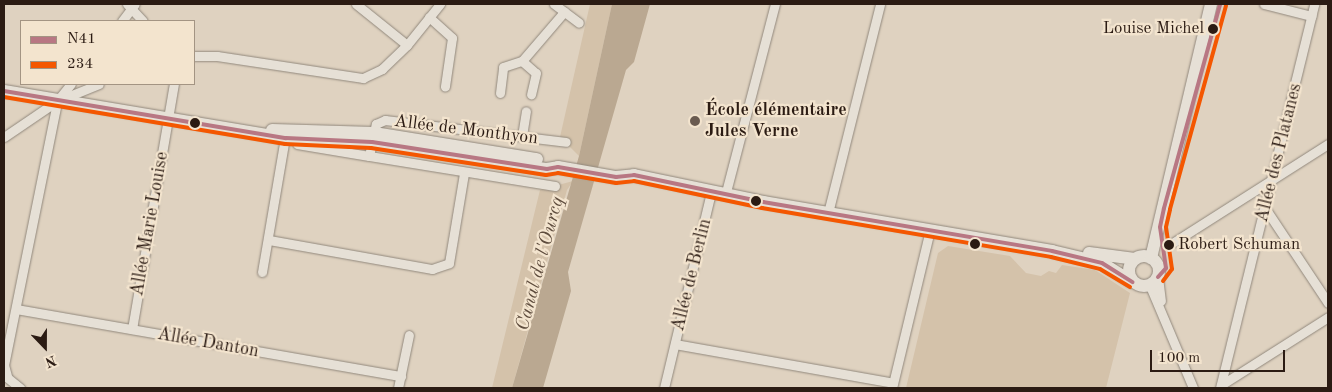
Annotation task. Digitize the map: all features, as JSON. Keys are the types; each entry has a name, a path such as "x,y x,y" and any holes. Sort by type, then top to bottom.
{"street":[{"path":"356,4 407,45"},
{"path":"195,56 217,56 363,78 382,69 407,45 440,4"},
{"path":"554,4 578,24"},
{"path":"726,192 775,4"},
{"path":"828,212 880,4"},
{"path":"1164,208 1175,150 1211,4"},
{"path":"1151,258 1220,4"},
{"path":"1264,4 1311,16"},
{"name":"Allée des Platanes","path":"1221,386 1265,208 1274,179 1314,4"},
{"path":"123,20 131,5 142,20"},
{"path":"500,93 503,67 522,61 564,12"},
{"path":"430,17 452,38 445,86"},
{"path":"522,61 536,73 531,94"},
{"path":"20,388 5,375 4,365 57,100 70,85"},
{"name":"Allée Marie Louise","path":"132,329 174,85"},
{"path":"4,137 57,100 84,86"},
{"name":"Allée de Monthyon","path":"4,91 247,132 373,137 546,169 558,166 612,176"},
{"path":"522,136 526,111"},
{"name":"Allée de Monthyon","path":"369,156 376,124 385,120 566,142"},
{"path":"286,133 296,144 464,173 555,186"},
{"path":"262,272 286,133"},
{"path":"1174,242 1328,144"},
{"path":"1174,173 1178,152 1175,150"},
{"path":"269,240 432,269 449,263 464,173"},
{"path":"612,176 634,176 726,192 763,202"},
{"path":"612,176 632,184 736,202 763,202 828,212 1052,251 1102,263 1140,286 1154,282"},
{"name":"Allée de Berlin","path":"664,388 710,197 714,193 744,196"},
{"path":"1265,208 1328,303"},
{"path":"675,344 892,385 930,230"},
{"path":"1052,251 1078,251 1135,259 1151,258 1158,264 1154,282 1161,306 1192,388"},
{"path":"1133,282 1129,273 1135,259"},
{"name":"Allée Danton","path":"16,309 401,376"},
{"path":"1221,386 1328,316"},
{"path":"398,388 409,335"}],"shaded area":[{"path":"590,4 612,4 579,156 560,137"},
{"path":"612,4 650,4 634,62 626,70 568,272 571,291 543,388 512,388 579,156"},
{"path":"573,181 567,190 512,388 492,388 540,190"},
{"path":"948,246 1010,256 1026,273 1041,276 1049,271 1056,273 1062,265 1095,270 1130,293 1106,388 906,388 938,253"}],"transit line":[{"name":"N41","path":"1158,277 1166,268 1160,227 1164,208 1220,4"},
{"name":"234","path":"1163,281 1172,269 1166,227 1170,209 1226,6"},
{"name":"N41","path":"4,91 286,138 372,142 547,169 558,167 616,177 634,175 763,202 1052,251 1102,263 1133,282"},
{"name":"234","path":"4,97 285,144 371,148 546,175 558,173 616,183 634,181 762,208 1051,257 1100,269 1130,287"}],"place":[{"name":"Louise Michel","path":"1213,29"},
{"name":"École élémentaire Jules Verne","path":"695,121"},
{"name":"Robert Schuman","path":"1169,245"}],"water label":[{"name":"Canal de l'Ourcq","path":"541,264"}]}
